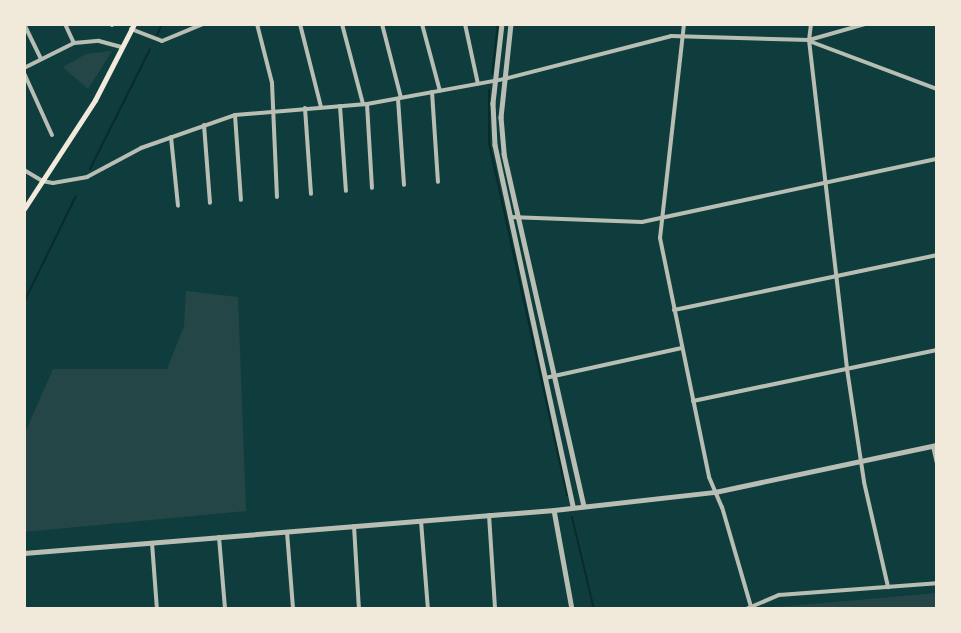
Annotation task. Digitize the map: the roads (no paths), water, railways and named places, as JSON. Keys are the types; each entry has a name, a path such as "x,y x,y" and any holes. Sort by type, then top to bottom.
{"main road":[{"path":"24,209 95,100 133,27"}],"street":[{"path":"24,24 41,59"},
{"path":"65,24 74,43"},
{"path":"133,27 162,41 203,24"},
{"path":"257,24 273,83 272,110 277,197"},
{"path":"300,24 321,107"},
{"path":"342,24 365,104 372,188"},
{"path":"382,24 399,98 404,185"},
{"path":"422,24 440,91"},
{"path":"465,24 478,84"},
{"path":"502,24 495,81 495,145 573,507"},
{"path":"511,24 504,79 502,134 584,505"},
{"path":"684,24 659,218 674,310 693,401 715,492 752,607"},
{"path":"811,24 809,40 847,369 860,462 888,587"},
{"path":"24,170 42,181 87,177 141,148 235,115 272,110 365,104 440,91 504,79 682,37 809,40 865,24"},
{"path":"809,40 937,89"},
{"path":"24,68 74,43 99,42 122,47"},
{"path":"24,73 52,135"},
{"path":"432,92 438,182"},
{"path":"340,106 346,190"},
{"path":"305,108 310,194"},
{"path":"235,115 241,200"},
{"path":"204,125 210,203"},
{"path":"171,138 178,206"},
{"path":"510,217 642,222 937,159"},
{"path":"674,310 937,255"},
{"path":"544,378 682,348"},
{"path":"693,401 937,350"},
{"path":"24,553 554,510 715,492 935,446 937,463"},
{"path":"554,510 572,609"},
{"path":"489,515 495,609"},
{"path":"421,521 428,609"},
{"path":"354,526 359,609"},
{"path":"286,532 292,609"},
{"path":"219,537 225,609"},
{"path":"152,543 158,609"},
{"path":"746,609 779,595 937,583"}],"waterway":[{"path":"157,35 162,24"},
{"path":"492,74 498,24"},
{"path":"90,169 150,49"},
{"path":"489,90 489,143 567,495"},
{"path":"24,302 76,196"},
{"path":"572,517 594,609"}]}
